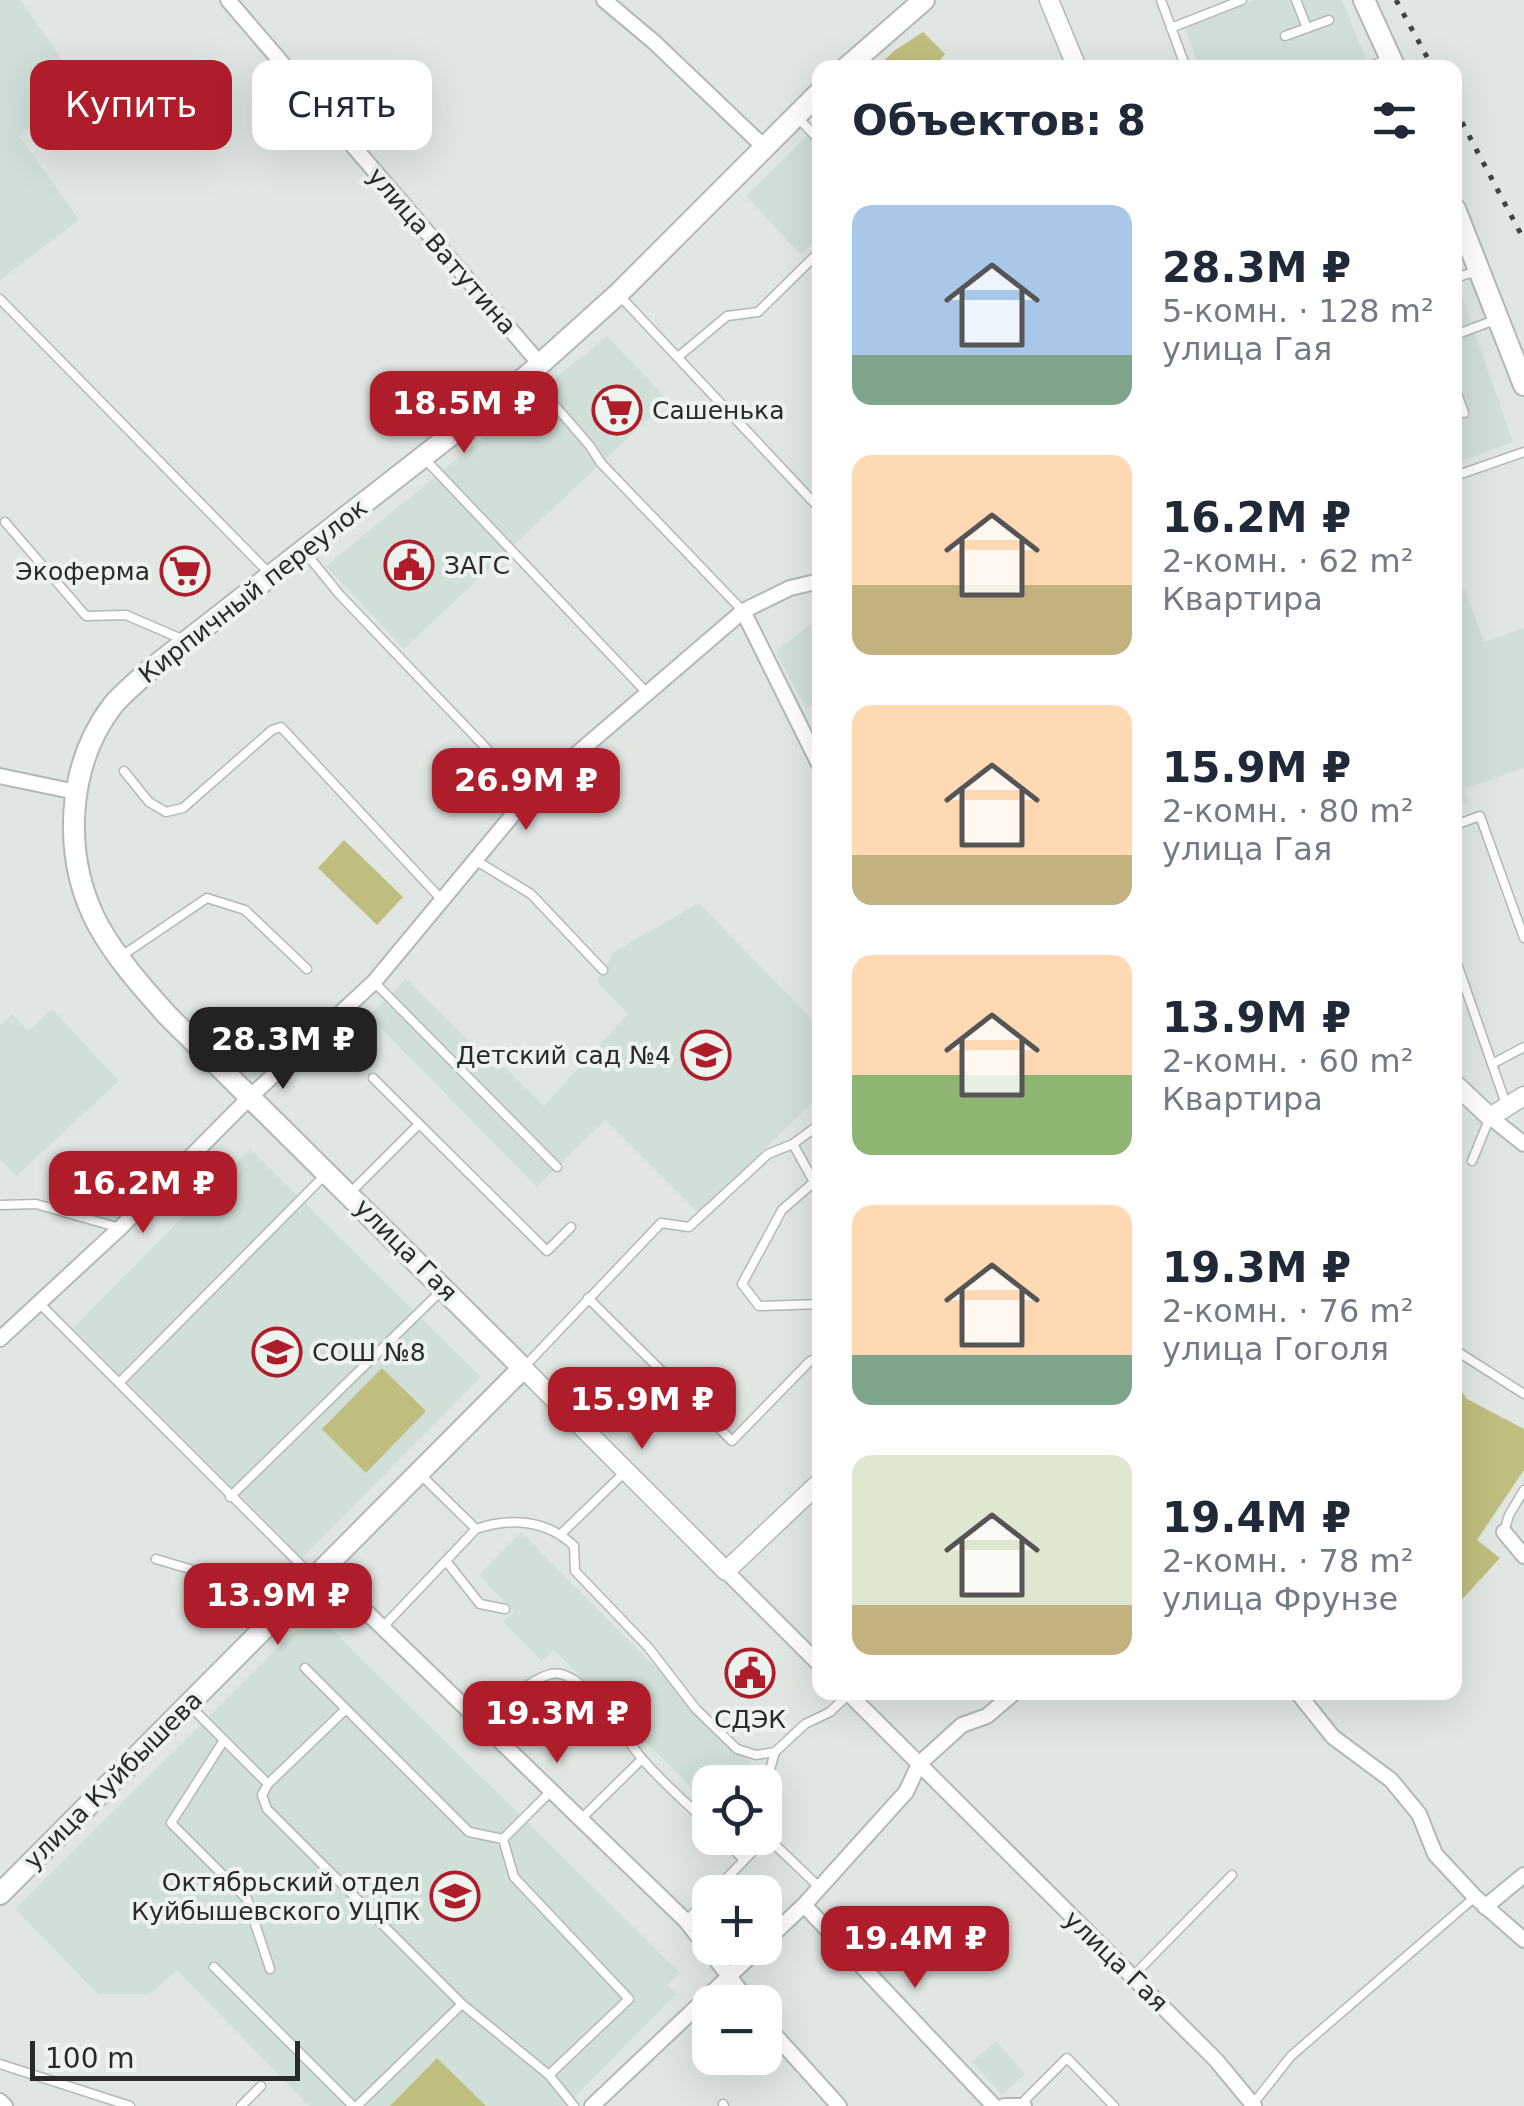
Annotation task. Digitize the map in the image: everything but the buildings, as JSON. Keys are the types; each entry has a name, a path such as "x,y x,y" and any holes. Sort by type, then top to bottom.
{"main road":[{"path":"855,60 924,0"},
{"path":"1364,0 1392,60"},
{"name":"Кирпичный переулок","path":"76,792 87,748 114,704 146,673 534,370 618,294 812,100"},
{"path":"1462,224 1524,385"},
{"name":"улица Гая","path":"76,792 74,834 80,876 96,921 119,958 168,1016 523,1368"},
{"name":"улица Куйбышева","path":"0,1894 523,1368"}],"street":[{"name":"улица Ватутина","path":"228,0 534,370"},
{"path":"604,0 764,146"},
{"path":"1049,0 1074,60"},
{"path":"0,1339 374,982 530,794 743,611 790,588 812,583"},
{"path":"743,611 812,750"},
{"path":"0,776 76,792"},
{"path":"1462,1091 1524,1144"},
{"path":"1490,1117 1524,1096"},
{"name":"улица Гая","path":"523,1368 812,1657"},
{"path":"726,1571 812,1490"},
{"path":"1504,1532 1524,1556"},
{"path":"317,1573 382,1628 686,1921 736,1985"},
{"name":"улица Гая","path":"856,1700 1216,2060 1254,2105"},
{"path":"782,1926 906,1792 919,1764 962,1726 987,1716 1006,1700"},
{"path":"1303,1700 1333,1737 1391,1780 1419,1814 1435,1854 1480,1902 1524,1940"},
{"path":"1480,1902 1524,1875"},
{"path":"804,1905 994,2106"},
{"path":"592,2106 741,1965"},
{"path":"782,2043 839,2106"},
{"path":"1004,2106 1023,2105"}],"lane":[{"path":"1161,0 1183,60"},
{"path":"1172,28 1242,0"},
{"path":"1296,0 1307,28"},
{"path":"1285,36 1329,20"},
{"path":"795,116 812,133"},
{"path":"678,357 727,316 758,312 812,260"},
{"path":"1462,276 1481,269"},
{"path":"618,294 812,500"},
{"path":"0,299 272,577"},
{"path":"1462,332 1499,318"},
{"path":"534,370 601,464 743,611"},
{"path":"1462,407 1464,412"},
{"path":"1462,474 1524,452"},
{"path":"423,456 647,694"},
{"path":"5,522 86,616 126,614 188,642"},
{"path":"305,552 339,594 530,794"},
{"path":"124,771 149,802 166,812 182,808 272,730 281,728 442,900"},
{"path":"1462,822 1480,816 1524,938"},
{"path":"475,860 531,894 603,970"},
{"path":"119,958 207,898 245,910 307,968"},
{"path":"1462,978 1507,1107"},
{"path":"374,982 557,1168"},
{"path":"1492,1064 1524,1046"},
{"path":"372,1078 547,1251 572,1226"},
{"path":"1472,1162 1490,1117"},
{"path":"350,1193 419,1124"},
{"path":"523,1368 661,1222 689,1228 768,1154 793,1144 812,1130"},
{"path":"793,1144 812,1175"},
{"path":"119,1383 328,1172"},
{"path":"812,1187 782,1210 742,1284 759,1306 812,1304"},
{"path":"0,1205 36,1204 120,1228"},
{"path":"230,1496 444,1288"},
{"path":"588,1298 732,1441 812,1360"},
{"path":"40,1304 230,1496 317,1573"},
{"path":"1462,1354 1524,1394"},
{"path":"561,1534 627,1471"},
{"path":"418,1472 476,1529"},
{"path":"1504,1532 1508,1515 1524,1490"},
{"path":"382,1628 476,1529 494,1523 527,1522 561,1534 574,1546 576,1571 648,1646 696,1709 737,1749 756,1756 775,1752"},
{"path":"156,1559 291,1600"},
{"path":"446,1562 480,1604 506,1610"},
{"path":"305,1668 469,1832 504,1839"},
{"path":"483,1725 531,1684 552,1674 569,1676 613,1717 642,1759 692,1808"},
{"path":"771,1765 775,1752 805,1724 830,1712 842,1700"},
{"path":"188,1704 268,1784"},
{"path":"346,1709 268,1784 262,1795 267,1809 462,2004 549,2075 574,2106"},
{"path":"224,1740 171,1823 246,1900 270,1969"},
{"path":"581,1820 642,1759"},
{"path":"504,1839 551,1791"},
{"path":"504,1839 514,1878 629,1999 549,2075"},
{"path":"782,1850 820,1888"},
{"path":"739,1855 744,1860"},
{"path":"730,1875 748,1855"},
{"path":"1132,1976 1232,1875"},
{"path":"1254,2105 1291,2056 1480,1902"},
{"path":"686,1921 692,1915"},
{"path":"214,1967 355,2106 462,2004"},
{"path":"1023,2105 1067,2058 1114,2106"},
{"path":"0,2064 130,2106"},
{"path":"241,2106 260,2086"}],"shaded area":[{"path":"0,0 21,0 62,60 30,60 30,127 19,136 79,220 0,280"},
{"path":"1255,0 1342,0 1366,60 1196,60 1185,28"},
{"path":"923,32 945,54 940,60 884,60"},
{"path":"812,131 812,245 801,255 746,196"},
{"path":"1462,297 1513,442 1462,460"},
{"path":"607,336 668,400 404,649 326,566"},
{"path":"1462,589 1484,642 1524,628 1524,768 1464,789 1467,802 1462,804"},
{"path":"812,623 812,706 806,708 776,652"},
{"path":"344,840 403,897 377,925 318,868"},
{"name":"Детский сад №4","path":"699,903 812,1020 812,1103 698,1213 605,1120 537,1187 369,1016 406,979 498,1070 503,1066 544,1106 628,1014 597,981 614,952"},
{"path":"52,1009 119,1081 16,1176 0,1159 0,1025 12,1014 28,1031"},
{"name":"СОШ №8","path":"250,1149 481,1377 302,1558 73,1328"},
{"path":"382,1368 426,1411 366,1473 322,1429"},
{"path":"1462,1392 1467,1399 1524,1429 1524,1470 1477,1540 1500,1558 1462,1599"},
{"path":"521,1532 751,1763 692,1765 692,1788 554,1650 542,1661 503,1622 514,1611 479,1575"},
{"name":"Октябрьский отдел Куйбышевского УЦПК","path":"314,1612 680,1973 667,1985 676,1994 566,2106 309,2106 177,1970 150,1994 98,1994 15,1909"},
{"path":"996,2041 1025,2074 1002,2095 972,2062"},
{"path":"437,2058 486,2106 390,2106"}],"railway":[{"path":"1396,0 1429,60"},
{"path":"1462,122 1524,240"}],"place":[{"name":"Сашенька","path":"617,410"},
{"name":"ЗАГС","path":"409,565"},
{"name":"Экоферма","path":"185,571"},
{"name":"Детский сад №4","path":"706,1055"},
{"name":"СОШ №8","path":"277,1352"},
{"name":"СДЭК","path":"750,1673"},
{"name":"Октябрьский отдел Куйбышевского УЦПК","path":"455,1896"}]}
